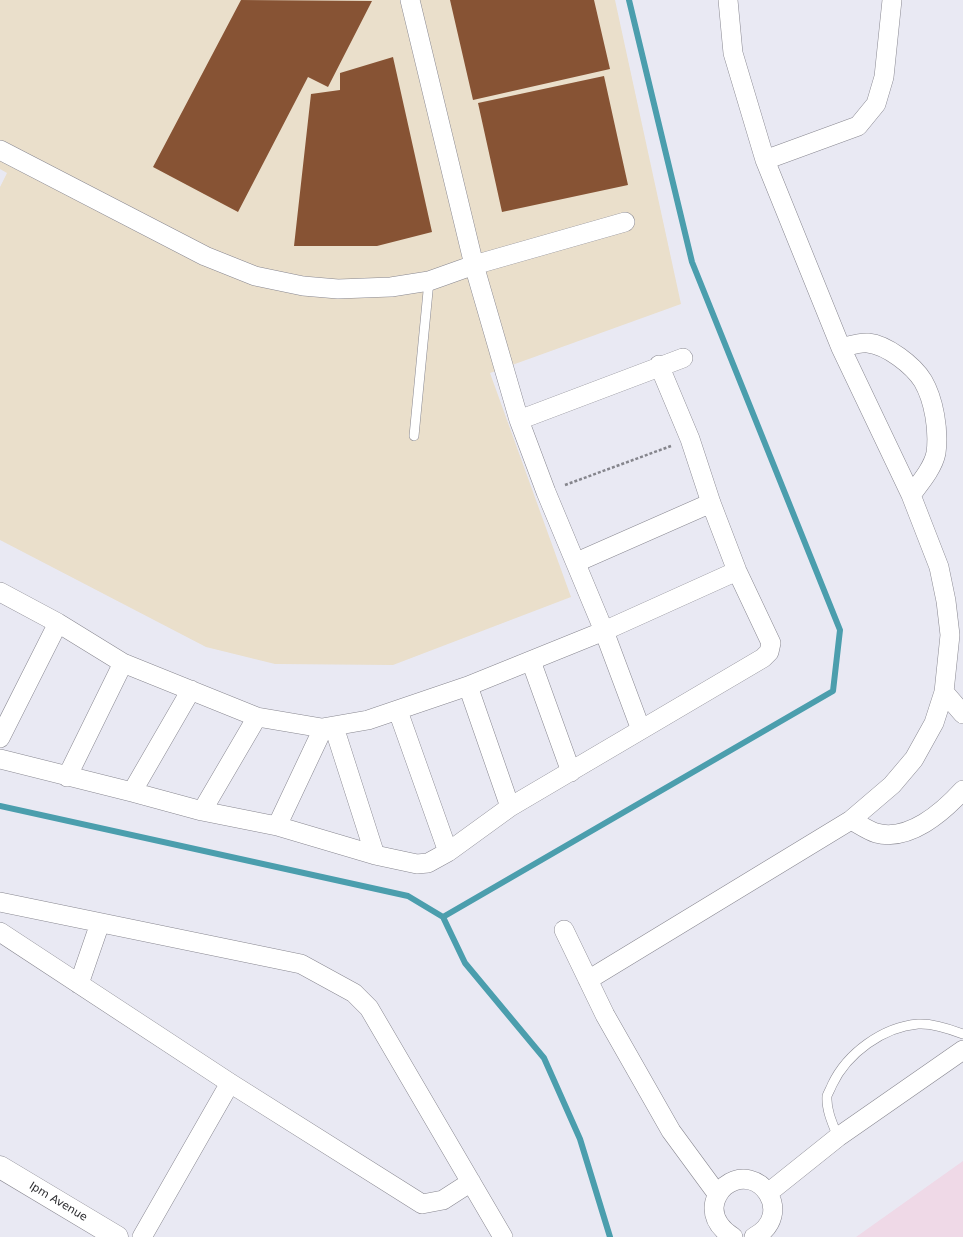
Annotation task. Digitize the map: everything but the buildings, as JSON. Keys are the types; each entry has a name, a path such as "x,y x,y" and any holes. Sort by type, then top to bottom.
{"street":[{"path":"410,0 474,265 519,420 546,492 577,562 641,730"},
{"path":"588,980 851,820 892,785 914,759 934,723 944,692 950,635 946,601 939,567 911,495 841,348 765,160 733,53 728,0"},
{"path":"765,160 858,126 876,104 884,77 892,0"},
{"path":"0,150 205,256 255,276 303,286 338,289 391,287 429,282 474,265 625,222"},
{"path":"841,348 868,343 886,348 902,359 922,380 931,400 936,427 936,454 926,476 911,495"},
{"path":"519,420 683,358"},
{"path":"0,759 202,811 277,826 375,855 417,864 428,863 448,852 510,807 763,658 769,652 771,642 737,571 711,503 690,439 659,366"},
{"path":"577,562 711,503"},
{"path":"0,592 58,623 123,663 257,717 328,727 368,720 468,686 604,631 737,571"},
{"path":"0,738 58,623"},
{"path":"531,661 571,772"},
{"path":"67,777 123,663"},
{"path":"468,686 510,807"},
{"path":"132,792 191,690"},
{"path":"944,692 963,714"},
{"path":"398,711 448,852"},
{"path":"202,811 257,717"},
{"path":"277,826 319,738 328,727"},
{"path":"328,727 375,855"},
{"path":"851,820 876,833 901,833 930,819 947,807 963,790"},
{"path":"0,902 301,964 354,993 369,1008 503,1237"},
{"path":"78,984 100,923"},
{"path":"564,930 588,980 671,1131 718,1195"},
{"path":"0,932 230,1083 422,1204 436,1203 443,1200 471,1182"},
{"path":"768,1193 838,1137 963,1050"},
{"path":"142,1237 230,1083"},
{"name":"Ipm Avenue","path":"0,1167 117,1237"},
{"path":"733,1237 725,1232 719,1225 715,1216 714,1206 718,1195 730,1183 738,1180 748,1180 758,1183 768,1193 773,1206 773,1216 769,1225 758,1236"}],"lane":[{"path":"414,436 429,282"},
{"path":"838,1137 830,1118 827,1096 840,1070 848,1059 861,1048 886,1033 919,1024 963,1034"}],"path":[{"path":"546,492 690,439"}],"shaded area":[{"path":"0,0 615,0 681,304 490,373 571,597 393,665 275,664 206,647 0,540 0,187 7,173 0,169"},
{"path":"963,1161 963,1237 856,1237"}],"waterway":[{"path":"443,917 833,691 840,630 692,262 629,0"},
{"path":"0,806 408,896 443,917 465,963 544,1058 580,1139 610,1237"}]}
